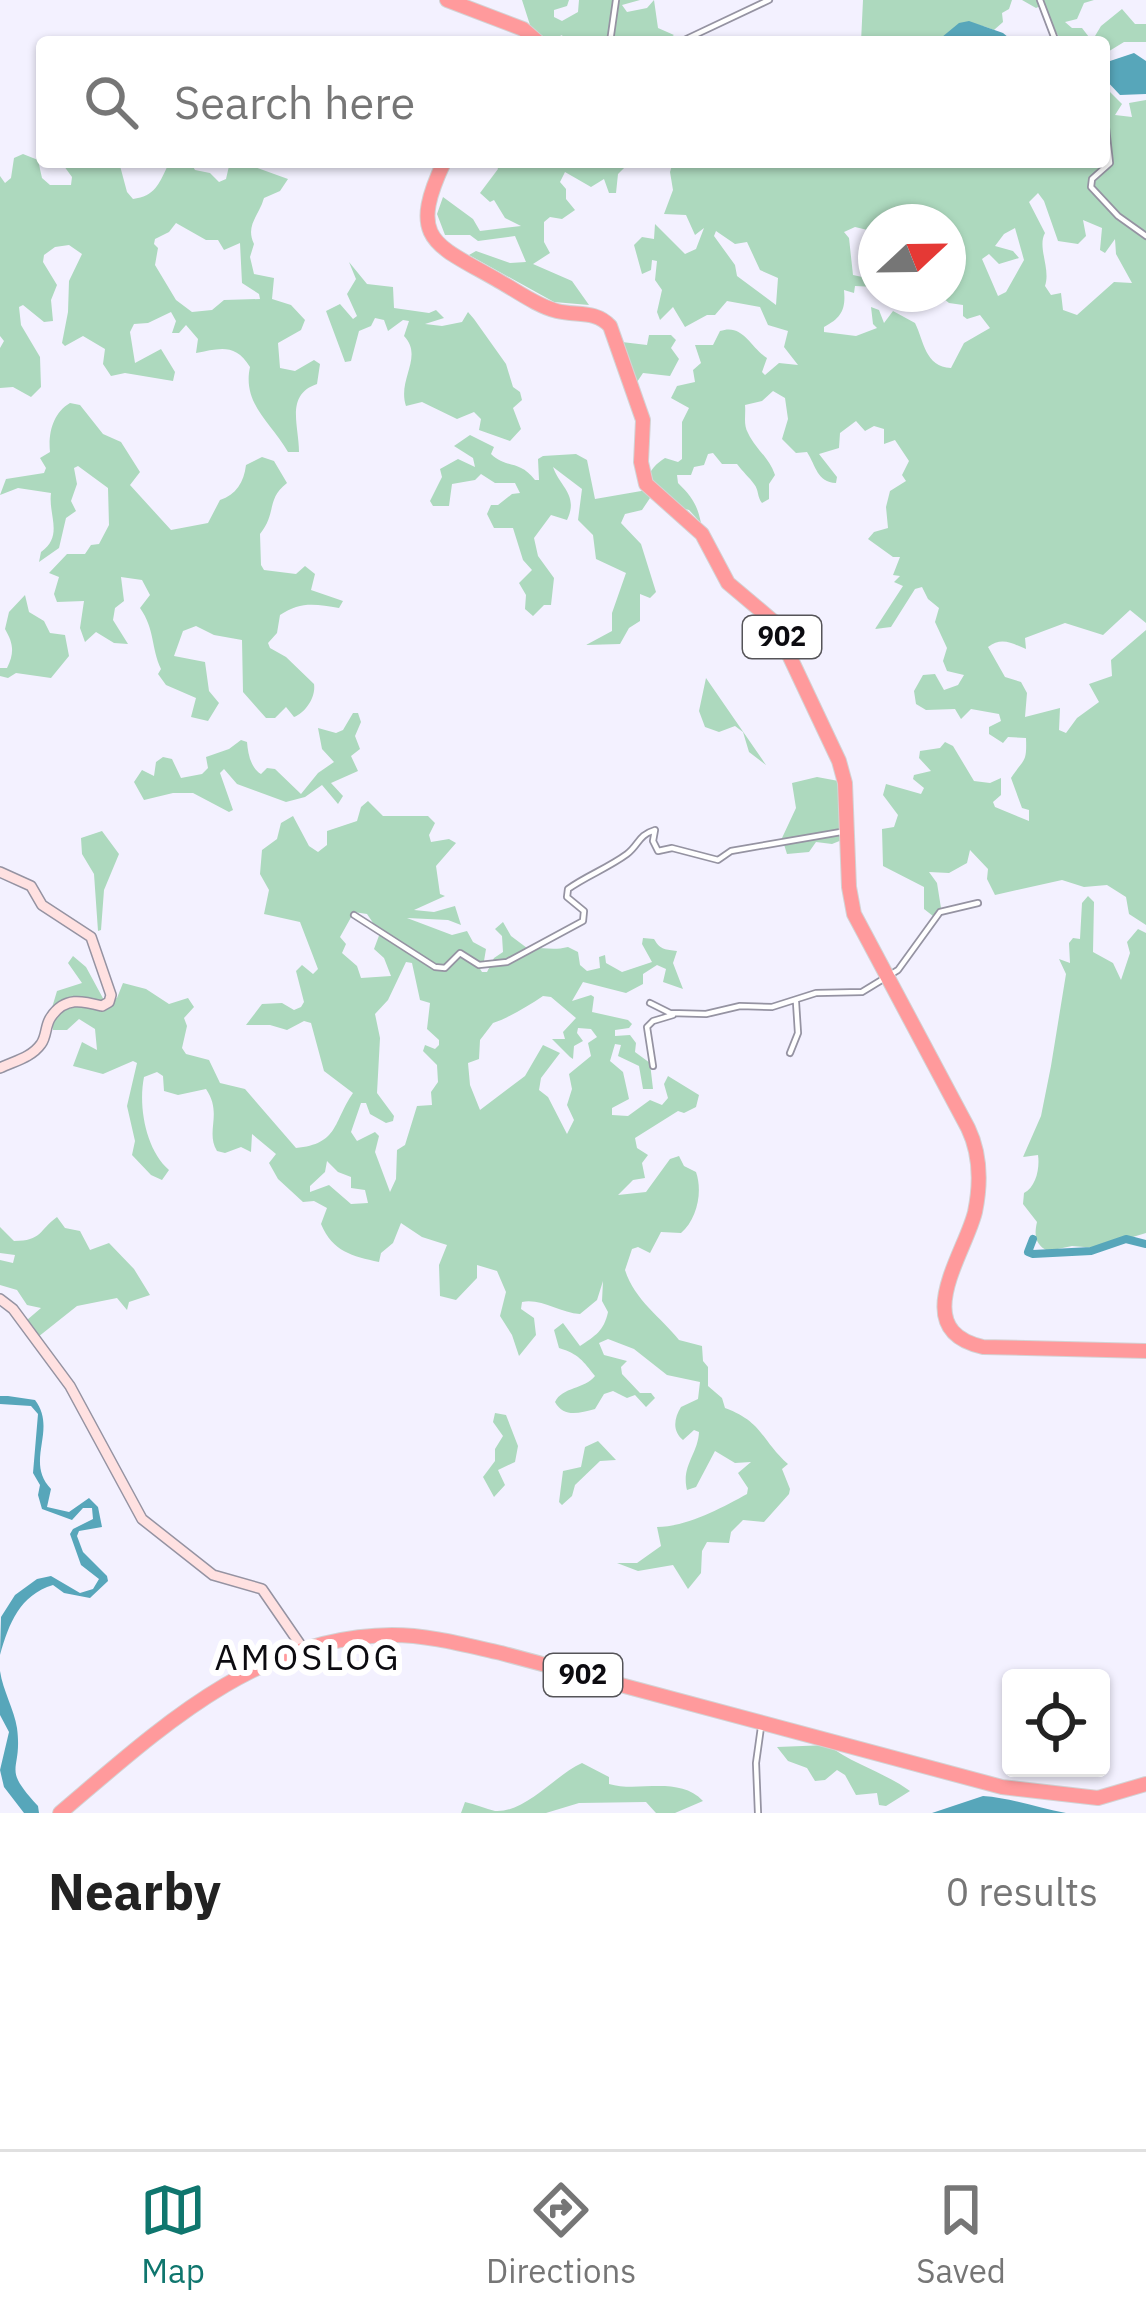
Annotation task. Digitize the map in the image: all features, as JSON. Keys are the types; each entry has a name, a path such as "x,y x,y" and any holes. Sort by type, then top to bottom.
{"highway":[{"path":"447,0 531,36"},
{"name":"902","path":"441,168 428,195 426,212 440,246 552,309 598,316 612,330 643,420 641,462 646,484 702,534 724,579 777,627 839,761 845,783 852,906 975,1144 979,1191 943,1304 951,1328 964,1340 990,1347 1146,1351"},
{"name":"902","path":"60,1813 174,1717 239,1677 304,1650 368,1636 433,1638 1003,1787 1098,1798 1146,1784"}],"street":[{"path":"611,36 616,0"},
{"path":"693,36 769,0"},
{"path":"1040,0 1054,36"},
{"path":"1105,168 1092,179 1091,187 1118,216 1146,236"},
{"path":"354,916 435,967 445,968 459,953 479,965 503,963 583,921 584,911 567,897 568,889 632,850 639,837 651,830 655,830 658,851 672,848 715,860 734,850 847,831"},
{"path":"0,872 31,886 43,905 91,937 111,995 110,1002 102,1006 80,998 71,1002 52,1016 37,1048 0,1068"},
{"path":"653,1066 647,1028 656,1019 740,1006 770,1007 816,993 865,991 903,965 938,913 978,903"},
{"path":"790,1053 798,1033 796,1002"},
{"path":"650,1003 678,1014"},
{"path":"0,1299 70,1386 144,1521 213,1575 262,1589 304,1650"},
{"path":"758,1813 762,1721"}],"green space":[{"path":"522,0 569,0 567,6 554,10 554,17 562,21 578,12 579,0 640,0 622,5 627,12 647,8 654,0 658,28 674,35 538,36"},
{"path":"863,0 1012,0 1002,13 1003,22 994,30 969,23 945,36 861,36"},
{"path":"1022,0 1094,0 1084,3 1077,19 1065,22 1082,28 1088,36 1058,36 1045,4 1036,8"},
{"path":"1122,9 1135,24 1146,24 1146,42 1124,42 1110,51 1110,36 1095,36"},
{"path":"1110,92 1122,104 1115,115 1132,117 1129,103 1146,100 1146,623 1130,610 1103,635 1065,623 1025,638 1026,649 1003,641 988,647 1005,677 1021,682 1027,693 1025,717 1060,708 1059,730 1066,733 1099,702 1089,684 1112,676 1111,660 1146,630 1146,925 1129,914 1126,897 1107,885 1084,887 1062,880 995,895 988,869 970,850 967,863 949,873 929,872 937,883 941,908 933,916 924,909 924,887 883,866 882,829 894,827 898,815 883,795 886,784 921,794 924,788 914,775 931,771 919,758 920,751 940,748 945,742 953,746 974,781 990,783 1001,778 995,807 1029,821 1029,810 1022,808 1011,778 1025,757 1026,738 1008,737 1003,743 989,734 989,727 1001,721 999,714 971,709 961,719 955,709 926,710 916,704 914,691 923,675 935,674 944,690 958,685 964,675 947,671 943,661 947,648 935,622 939,608 922,587 915,589 891,627 875,629 903,586 894,582 900,576 893,575 900,557 868,539 888,528 890,491 906,481 902,475 909,461 895,440 884,444 884,429 874,426 865,431 856,421 840,433 839,448 819,454 837,477 836,483 825,480 807,452 796,453 782,439 788,419 785,398 773,391 762,401 745,405 746,430 775,475 769,484 769,499 762,503 756,486 737,464 722,464 713,453 691,475 677,475 701,523 648,480 665,458 682,459 682,422 689,408 671,398 677,386 695,382 693,370 701,363 695,345 713,345 720,331 735,330 767,358 765,375 779,363 798,365 784,347 788,331 768,325 760,307 727,301 715,315 685,327 673,307 660,320 657,261 652,260 651,270 642,274 634,245 642,237 654,239 655,224 685,254 696,249 704,228 695,235 686,215 664,214 673,190 671,168 1110,168","holes":["1038,193 1058,241 1078,244 1086,236 1083,220 1102,228 1100,250 1105,253 1115,239 1116,254 1132,283 1114,282 1077,315 1063,310 1061,293 1051,295 1045,286 1045,233 1029,202","1015,228 1024,260 1006,292 998,296 982,259 989,254 999,264 1019,258 995,246","716,231 735,244 747,242 760,270 778,278 776,305 737,276 735,265 714,236"]},
{"path":"23,154 36,159 36,168 50,185 71,185 65,168 121,168 133,199 151,192 167,168 194,168 219,182 226,179 229,168 258,168 288,179 280,191 264,198 252,226 250,257 254,274 274,278 272,299 291,305 305,320 301,330 278,343 280,368 295,371 314,360 320,364 317,384 297,403 299,452 288,452 254,402 250,367 244,359 226,349 196,353 198,339 186,325 172,333 176,321 171,312 134,324 130,332 135,363 161,349 175,372 173,381 125,373 111,376 103,364 105,349 83,336 65,346 69,281 82,254 69,245 44,255 43,262 57,285 51,300 53,321 44,322 23,305 19,307 21,325 40,357 41,387 31,397 13,387 0,388 4,341 0,336 0,176 5,183 11,178 14,158","holes":["176,223 206,240 218,240 224,250 240,243 242,283 260,299 224,300 212,310 192,312 176,300 155,265 155,239"]},
{"path":"624,168 618,174 616,193 609,193 604,179 591,187 565,172 560,182 575,210 562,219 550,217 544,222 544,242 550,253 533,264 572,281 589,305 554,302 469,255 476,251 510,263 526,262 515,236 478,241 470,235 445,235 437,214 443,197 473,219 480,231 521,226 505,218 494,200 480,193 498,169"},
{"path":"349,262 367,284 393,287 394,308 436,310 444,318 425,324 462,322 468,312 520,392 522,400 513,408 521,429 510,441 479,430 481,419 474,412 457,419 422,402 406,406 411,352 404,336 409,321 388,331 384,320 375,318 371,326 359,331 351,361 345,362 326,311 340,304 353,319 357,316 347,294 356,279"},
{"path":"649,335 671,335 676,340 671,348 679,359 670,376 643,373 637,382 622,342 647,345"},
{"path":"70,403 80,405 103,434 121,442 140,472 130,485 171,530 208,523 220,500 238,487 246,465 262,457 274,461 287,483 276,495 260,534 261,565 264,570 296,574 305,566 315,574 311,590 343,601 339,608 294,607 280,615 277,633 268,643 314,684 312,699 298,715 294,717 286,707 275,718 266,718 243,692 242,640 196,626 183,631 174,656 205,662 209,691 219,703 208,721 191,717 196,698 166,685 158,674 161,669 140,608 150,595 142,580 121,577 124,601 115,608 113,620 128,644 114,643 96,632 85,642 80,628 84,601 57,602 54,594 59,577 49,573 67,554 85,554 91,545 99,544 109,525 108,488 78,466 74,468 77,484 71,501 76,511 66,518 59,548 39,562 52,539 51,493 18,488 0,495 6,479 44,473 40,458 50,452 53,424"},
{"path":"470,435 494,447 491,454 497,459 523,469 535,480 539,480 538,459 576,454 587,460 595,499 647,490 650,498 642,510 625,514 621,523 641,544 656,592 650,598 640,594 640,621 629,628 620,644 586,645 612,631 612,613 626,573 596,559 593,535 578,520 582,489 553,467 571,504 567,520 551,515 534,538 538,556 554,578 551,605 544,605 533,616 525,609 526,595 519,583 532,570 523,560 513,528 494,528 487,514 491,505 520,493 515,483 495,483 481,474 475,480 452,484 449,506 433,506 430,501 442,477 440,469 458,459 475,467 473,458 454,446"},
{"path":"25,595 29,612 44,621 50,633 65,635 69,656 51,678 16,673 0,676 12,652 5,629 9,612"},
{"path":"706,678 766,765 749,752 743,732 735,726 719,732 705,727 699,711"},
{"path":"353,713 358,713 361,722 355,736 360,749 351,756 358,771 331,783 343,796 338,804 322,785 286,802 237,784 224,769 220,773 233,810 229,812 193,793 144,800 134,782 142,770 154,776 156,762 163,757 172,759 181,778 202,774 208,768 206,757 241,740 247,742 257,771 275,769 301,794 334,762 322,749 318,728 343,730"},
{"path":"817,777 844,782 847,838 832,844 816,842 809,852 787,854 782,838 796,808 792,783"},
{"path":"368,801 383,816 428,816 435,823 431,842 449,839 456,843 436,866 440,894 445,896 414,910 434,912 455,906 461,925 407,918 452,935 467,931 473,942 486,949 484,961 477,964 482,972 503,952 502,936 495,929 503,922 511,936 527,948 568,947 578,952 580,965 587,971 600,968 599,957 605,955 606,963 622,972 652,962 643,938 677,951 673,963 683,989 663,982 666,969 657,965 643,974 643,984 626,993 583,982 572,1001 591,995 592,1012 628,1020 629,1028 615,1030 615,1036 630,1035 635,1052 650,1063 653,1089 643,1089 639,1066 618,1056 621,1045 615,1044 610,1061 623,1072 629,1099 612,1108 612,1115 628,1116 650,1100 662,1105 668,1098 664,1084 668,1076 699,1095 696,1107 678,1111 635,1138 637,1148 648,1155 642,1163 645,1178 633,1180 618,1195 646,1192 670,1159 679,1156 684,1166 696,1172 695,1213 681,1233 661,1232 650,1253 632,1249 625,1270 642,1300 679,1340 702,1346 708,1386 722,1398 725,1408 755,1426 788,1464 782,1469 789,1494 764,1522 743,1520 731,1532 729,1543 707,1542 701,1573 688,1589 673,1565 638,1571 617,1563 637,1563 661,1546 657,1527 692,1520 747,1494 738,1473 751,1462 735,1463 715,1451 696,1487 687,1490 686,1474 699,1432 694,1430 683,1440 676,1420 681,1407 698,1399 700,1382 667,1375 634,1349 608,1339 599,1343 604,1355 627,1361 622,1374 640,1393 655,1398 646,1407 635,1395 627,1398 613,1391 604,1394 595,1409 572,1413 559,1407 558,1397 595,1376 580,1359 559,1348 554,1330 563,1323 580,1346 598,1332 608,1312 602,1301 603,1281 597,1300 580,1314 522,1302 521,1309 534,1318 536,1335 519,1356 500,1316 506,1292 497,1271 477,1265 477,1278 456,1300 440,1296 439,1265 447,1245 401,1223 379,1262 344,1251 321,1224 327,1208 314,1201 303,1202 278,1179 269,1163 276,1154 252,1134 251,1152 241,1147 217,1151 213,1106 206,1089 178,1095 164,1091 163,1076 157,1072 144,1077 143,1114 149,1140 169,1170 162,1180 151,1175 132,1155 135,1141 127,1106 137,1063 103,1074 73,1066 82,1042 97,1050 95,1029 79,1019 67,1030 53,1030 51,1011 57,991 82,983 68,963 73,956 86,967 105,1002 117,998 123,983 146,989 169,1004 188,998 194,1007 184,1018 182,1048 186,1054 209,1060 220,1083 245,1089 296,1148 320,1142 333,1130 353,1093 324,1071 311,1023 304,1021 287,1030 246,1025 262,1004 301,1007 304,1002 296,971 302,965 313,974 318,969 300,922 264,914 269,890 260,874 262,850 277,839 281,823 293,816 309,846 318,852 327,845 327,831 357,821","holes":["354,912 367,914 380,933 374,949 384,958 391,976 361,978 357,966 342,953 346,944 340,937","406,962 412,963 420,1000 430,1003 427,1029 439,1040 435,1049 425,1045 423,1051 437,1065 432,1105 417,1106 405,1145 397,1150 396,1179 390,1192 375,1152 379,1136 375,1132 357,1141 351,1132 361,1103 366,1103 370,1114 386,1123 393,1121 377,1093 380,1038 375,1014 388,1000","543,996 551,997 576,1018 563,1032 565,1039 552,1039 573,1059 574,1046 583,1041 578,1028 591,1029 597,1037 588,1043 591,1056 569,1074 572,1089 567,1105 574,1120 567,1134 548,1097 539,1090 541,1078 560,1053 543,1045 525,1076 480,1110 468,1063 479,1059 480,1040 493,1023","327,1161 351,1177 351,1188 365,1190 368,1203 351,1204 329,1185 310,1192"]},
{"path":"102,831 119,854 104,890 98,931 94,874 82,854 81,838"},
{"path":"1088,896 1094,902 1093,952 1113,963 1121,980 1130,953 1127,942 1138,929 1146,933 1146,1233 1096,1248 1048,1251 1038,1243 1037,1222 1023,1204 1024,1193 1036,1177 1038,1155 1023,1157 1041,1116 1051,1066 1066,974 1059,959 1070,963 1069,943 1080,939 1082,903"},
{"path":"57,1217 65,1228 80,1231 90,1250 109,1243 150,1295 129,1302 127,1310 117,1298 77,1306 38,1337 27,1320 41,1308 27,1305 17,1290 0,1285 0,1260 13,1263 15,1255 0,1253 0,1227 14,1241 23,1241 35,1237"},
{"path":"495,1413 506,1415 518,1446 515,1462 498,1470 505,1485 494,1497 483,1477 495,1461 495,1449 503,1436 493,1422"},
{"path":"598,1441 616,1460 600,1461 562,1505 563,1471 581,1467 585,1447"},
{"path":"828,1745 910,1791 886,1806 879,1805 877,1793 856,1795 837,1770 815,1781 807,1768 788,1761 777,1747"},
{"path":"582,1763 609,1777 609,1784 682,1789 703,1801 675,1813 656,1813 646,1802 579,1803 546,1813 461,1813 465,1802 495,1811 518,1806"}],"water":[{"path":"969,21 1007,36 943,36"},
{"path":"1134,53 1146,61 1146,94 1120,95 1110,84 1110,61"},
{"path":"0,1396 35,1400 41,1411 40,1468 51,1489 47,1507 69,1512 89,1498 98,1507 102,1527 79,1531 77,1536 83,1552 108,1581 90,1598 64,1593 53,1585 32,1596 12,1621 0,1655 1,1617 15,1595 37,1579 51,1576 80,1593 93,1589 99,1579 81,1565 70,1534 93,1519 92,1508 83,1508 72,1520 42,1509 40,1485 33,1473 38,1414 31,1406 0,1404"},
{"path":"0,1671 17,1728 16,1775 39,1813 24,1813 4,1787 0,1770 9,1732 0,1715"},
{"path":"983,1796 1014,1801 1066,1813 932,1813"}],"waterway":[{"path":"1033,1239 1028,1252 1033,1254 1091,1251 1126,1239 1146,1244"}],"district":[{"name":"AMOSLOG","path":"308,1657"}]}
